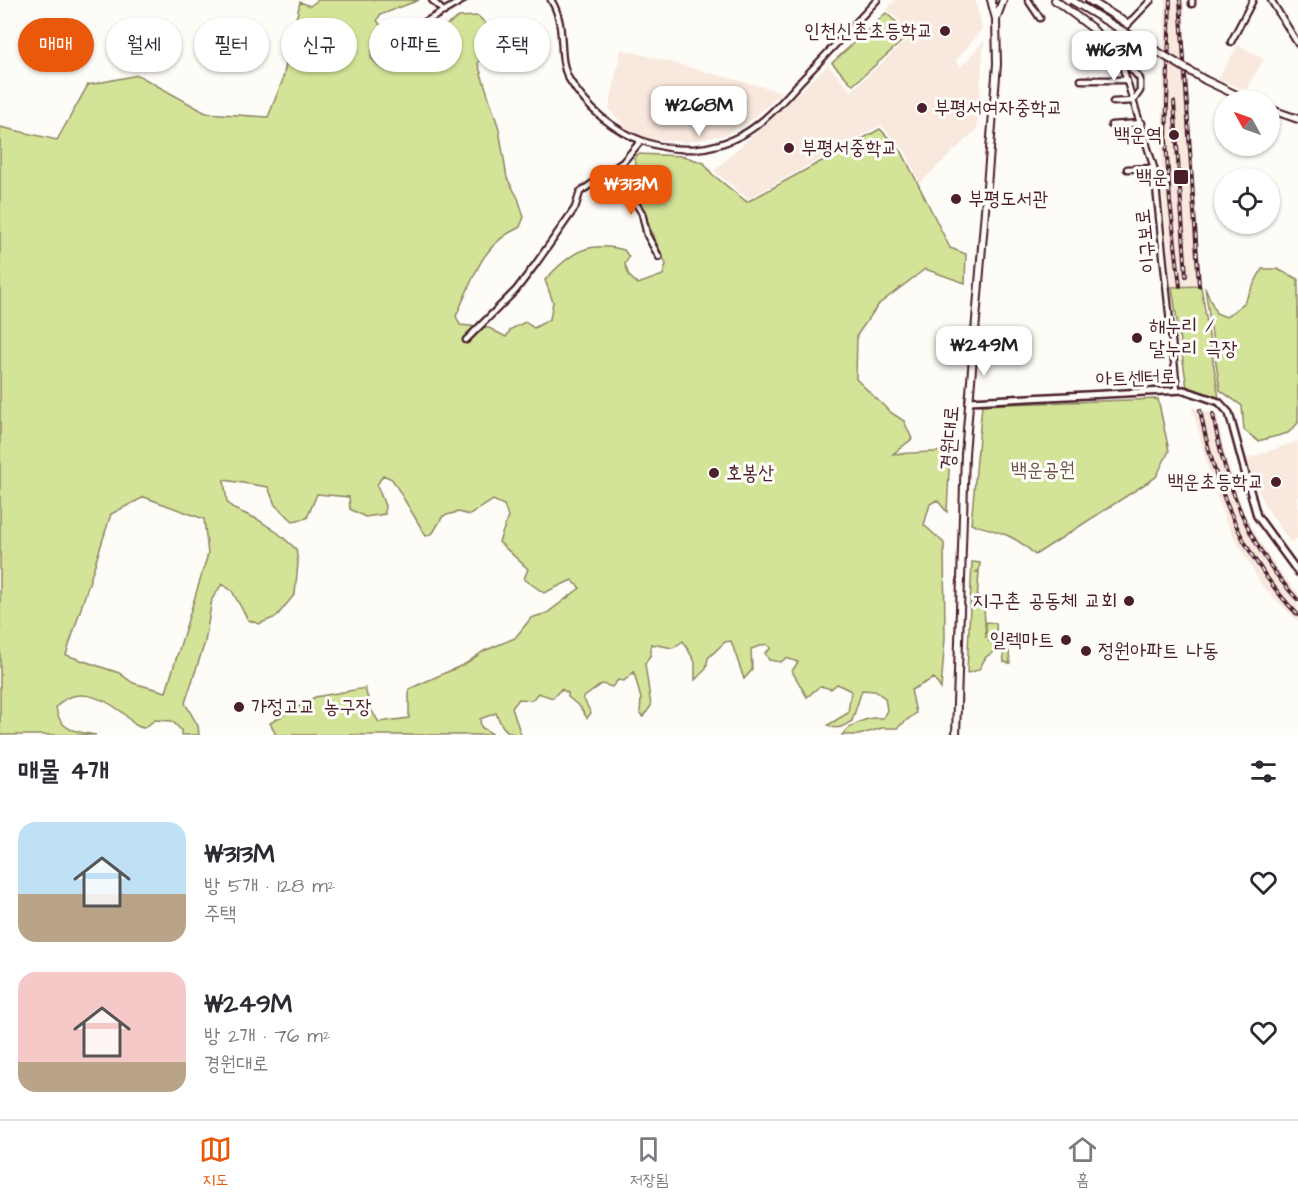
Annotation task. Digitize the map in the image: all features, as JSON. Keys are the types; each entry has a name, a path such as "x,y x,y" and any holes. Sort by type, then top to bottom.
{"main road":[{"name":"경원대로","path":"956,735 964,454 997,64 996,19 991,0"},
{"path":"996,19 1001,0"},
{"path":"1055,0 1092,28 1116,56"},
{"path":"1071,0 1205,80 1226,90"},
{"path":"1089,0 1128,24"},
{"path":"1280,113 1298,119"}],"street":[{"path":"433,18 463,0"},
{"path":"551,0 562,22 568,77 615,129 640,142 662,147 699,148 724,143 743,135 773,110 877,0"},
{"path":"1028,0 1040,18"},
{"path":"1116,56 1115,45 1128,24 1151,0"},
{"path":"1231,42 1253,0"},
{"path":"1271,0 1298,44"},
{"path":"435,1 444,12"},
{"name":"이규보로","path":"1116,56 1121,62 1125,80 1142,123 1154,168 1177,390"},
{"path":"1113,102 1133,101 1140,91 1140,79 1127,64 1121,62"},
{"path":"1081,80 1125,80"},
{"path":"1112,124 1142,123"},
{"path":"466,340 516,290 535,266 574,208 580,192 620,164 640,142"},
{"path":"620,164 629,194 642,213 647,235 659,257"},
{"path":"1127,169 1154,168"},
{"name":"아트센터로","path":"969,401 1177,390 1219,402 1229,413 1257,516 1298,572"}],"shaded area":[{"path":"895,0 975,0 982,29 955,62 961,67 984,41 977,129 920,183 905,150 881,125 748,199 714,171 828,65 851,91 913,34 887,9"},
{"path":"1165,0 1184,0 1186,72 1201,286 1172,287 1161,176"},
{"path":"1238,45 1264,59 1246,90 1218,79"},
{"path":"621,49 782,92 753,119 725,135 686,142 649,139 628,130 609,109"},
{"path":"1192,407 1217,415 1224,451 1246,519 1280,573 1298,593 1298,621 1262,586 1226,522 1208,468"},
{"name":"백운초등학교","path":"1298,441 1298,538 1290,542 1264,504 1245,459"}],"green space":[{"path":"318,0 419,0 380,15 378,18 369,18 369,72 462,72 462,18 457,18 478,16 480,18 474,18 474,72 481,72 499,129 507,178 518,198 524,217 520,227 506,235 486,254 456,316 460,325 489,328 506,337 511,329 525,322 534,328 550,319 553,302 545,280 571,256 580,251 600,247 624,250 629,257 625,264 629,276 638,284 663,275 666,264 627,177 635,176 638,170 634,159 638,154 683,156 704,163 712,174 747,202 880,129 902,152 950,248 966,254 965,283 925,269 879,304 857,335 856,379 890,412 904,421 912,439 893,454 950,451 947,512 937,500 930,504 924,525 944,543 945,638 941,689 934,678 911,690 916,713 897,728 882,728 859,735 842,735 850,727 860,722 872,718 883,718 887,710 885,698 875,691 862,690 852,721 834,728 828,725 848,713 851,691 837,684 831,689 820,686 807,697 792,671 798,662 786,658 781,662 769,660 765,653 771,648 766,644 751,649 752,670 744,679 731,641 725,642 708,658 706,669 695,680 695,662 683,641 673,648 651,644 651,654 645,664 651,706 643,717 640,713 641,699 634,672 624,681 618,680 612,687 602,684 583,698 591,713 587,718 580,707 568,697 568,693 561,689 553,698 538,693 532,700 519,699 512,708 521,735 505,729 496,713 480,719 481,727 494,735 276,735 270,723 315,697 365,688 371,710 379,722 409,718 409,689 515,638 531,618 547,613 580,588 572,580 544,593 524,579 528,569 499,542 508,517 504,505 493,500 470,515 458,512 443,516 433,533 426,536 392,479 383,475 377,485 385,506 385,514 365,517 350,509 349,497 317,494 307,518 293,521 275,505 268,487 224,480 227,502 234,509 257,519 296,549 298,563 295,594 276,617 259,624 248,620 232,591 222,584 212,599 205,642 185,703 198,726 199,735 181,735 181,730 172,721 155,720 144,728 141,727 106,702 80,695 63,700 56,707 58,715 65,726 70,729 96,735 0,735 0,127 57,140 88,85 138,75 206,113 268,117 284,72 357,72 357,18 296,18 300,2 310,6","holes":["144,497 204,519 208,554 166,692 133,683 119,673 66,655 111,514"]},
{"path":"886,13 910,34 853,85 832,63"},
{"path":"1262,269 1277,269 1298,279 1298,423 1288,433 1258,441 1244,430 1242,406 1220,390 1205,287 1216,313 1226,317 1244,303"},
{"path":"1201,286 1219,398 1187,388 1172,287"},
{"name":"백운공원","path":"1158,399 1169,451 1156,477 1035,555 1013,538 971,524 982,405"},
{"path":"972,562 980,563 979,571 975,572 979,572 977,600 984,607 986,638 986,622 996,623 997,642 988,641 1005,646 1009,652 1010,663 1004,662 1003,651 996,650 986,657 979,669 967,673"}],"railway":[{"path":"1170,0 1166,140 1170,202 1180,286"},
{"path":"1180,0 1199,286"},
{"path":"1174,102 1186,276"},
{"path":"1200,410 1214,467 1234,520 1261,569 1298,615"},
{"path":"1213,414 1224,465 1242,514 1266,559 1298,600"}],"place":[{"name":"인천신촌초등학교","path":"945,31"},
{"name":"부평서여자중학교","path":"922,108"},
{"name":"백운역","path":"1174,135"},
{"name":"부평서중학교","path":"789,148"},
{"name":"백운","path":"1181,177"},
{"name":"부평도서관","path":"956,199"},
{"name":"해누리 / 달누리 극장","path":"1137,338"},
{"name":"호봉산","path":"714,473"},
{"name":"백운초등학교","path":"1276,482"},
{"name":"지구촌 공동체 교회","path":"1129,601"},
{"name":"일렉마트","path":"1066,640"},
{"name":"정원아파트 나동","path":"1086,651"},
{"name":"가정고교 농구장","path":"239,707"}]}
